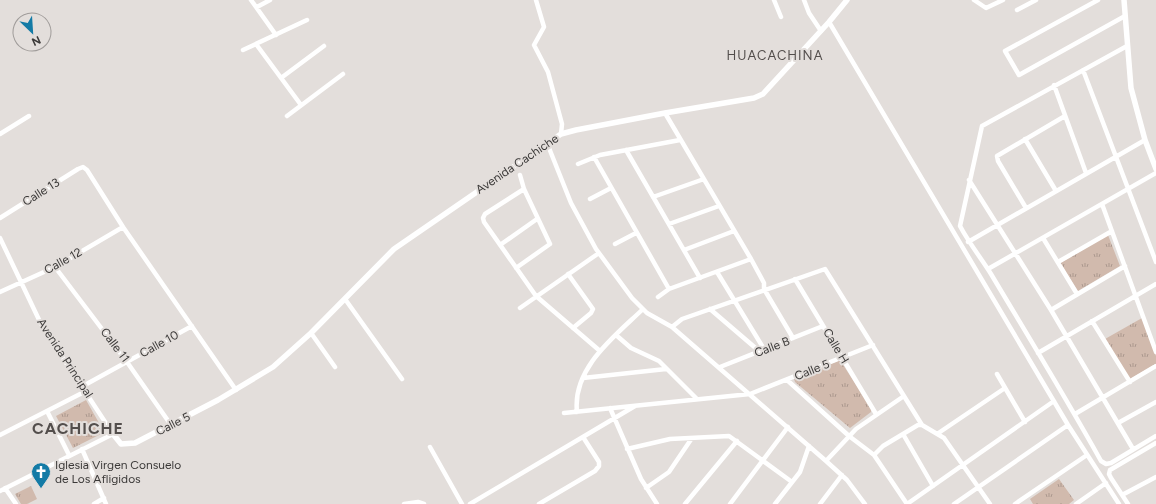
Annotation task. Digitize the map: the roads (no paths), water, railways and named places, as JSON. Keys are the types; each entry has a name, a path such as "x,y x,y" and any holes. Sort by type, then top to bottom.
{"street":[{"path":"251,0 276,35"},
{"path":"256,7 270,0"},
{"path":"536,0 544,27 534,45 548,72 562,124 561,134"},
{"path":"774,0 781,17"},
{"path":"804,0 809,13 821,31"},
{"name":"Avenida Cachiche","path":"236,390 273,366 311,334 394,249 561,134 664,113 754,98 763,94 821,31 847,0"},
{"path":"974,0 986,8 1003,0"},
{"path":"1017,10 1036,0"},
{"path":"1098,0 1005,50 1018,75 1125,16"},
{"path":"1124,0 1131,88 1145,140 1156,169"},
{"path":"243,50 307,20"},
{"path":"829,22 1068,425 1119,504"},
{"path":"256,44 301,105"},
{"path":"281,78 324,46"},
{"path":"1127,46 982,126 960,220 960,226 968,242 988,269 1075,414 1101,461 1106,464 1156,436"},
{"path":"1083,70 1127,190 1156,262"},
{"path":"287,116 343,74"},
{"path":"1054,85 1086,173"},
{"path":"664,113 751,259 764,283 764,289 794,338"},
{"path":"0,134 29,116"},
{"path":"1026,208 998,161 997,156 1065,116"},
{"path":"1025,139 1056,191"},
{"path":"578,164 594,157 680,140"},
{"path":"968,242 1145,140"},
{"path":"547,144 571,203 585,231 632,298 643,309 672,327 788,427 842,475 865,504"},
{"path":"626,150 700,278"},
{"path":"594,157 669,289"},
{"name":"Calle 13","path":"0,218 56,182 83,167 87,170 123,227"},
{"path":"988,269 1156,173"},
{"path":"516,268 550,244 537,219 524,189 520,175"},
{"path":"654,197 704,179"},
{"path":"969,180 1051,310 1133,450"},
{"path":"590,199 611,188"},
{"path":"524,189 485,214 483,218 484,222 536,296 600,351"},
{"path":"1102,204 1156,352"},
{"path":"669,224 719,206"},
{"path":"500,245 537,219"},
{"path":"123,227 236,390"},
{"name":"Calle 12","path":"0,292 56,267 123,227"},
{"path":"684,250 734,231"},
{"path":"1058,262 1112,231"},
{"path":"615,244 636,233"},
{"name":"Avenida Principal","path":"0,238 42,326 83,386 113,434"},
{"path":"1043,238 1077,294"},
{"path":"520,308 599,253"},
{"path":"658,297 669,289 751,259"},
{"path":"1051,310 1125,266"},
{"name":"Calle 11","path":"56,267 127,362 171,425"},
{"path":"672,327 682,318 822,269 827,270 922,425 944,438 990,504"},
{"path":"717,272 764,349"},
{"path":"568,274 593,309 591,313 573,328"},
{"name":"Calle H","path":"794,279 824,326 876,414"},
{"path":"1038,353 1156,284"},
{"path":"345,299 402,379"},
{"path":"577,412 576,397 583,378 600,351 643,309"},
{"path":"710,309 759,352"},
{"path":"1092,321 1130,382"},
{"name":"Calle 10","path":"83,386 192,326"},
{"name":"Calle B","path":"720,367 824,326"},
{"path":"311,334 335,367"},
{"path":"616,335 631,348 658,361 697,399"},
{"name":"Calle 5","path":"564,413 750,394 873,345"},
{"path":"1075,414 1156,366"},
{"path":"583,378 666,369"},
{"path":"997,374 1025,422"},
{"path":"787,380 849,436 874,455 907,504 1054,401"},
{"path":"937,434 1005,388"},
{"name":"Calle 5","path":"113,434 121,444 130,444 171,425 236,390"},
{"path":"0,435 86,391"},
{"path":"826,461 849,436 876,414 904,396"},
{"path":"1118,423 1156,402"},
{"path":"470,504 637,405"},
{"path":"610,408 627,449 646,488 657,504"},
{"path":"47,411 69,456"},
{"path":"874,455 883,446 918,425 922,425"},
{"path":"954,504 1068,425"},
{"path":"730,504 788,427"},
{"path":"0,491 113,434"},
{"path":"903,434 933,486"},
{"path":"627,449 670,439 729,436 764,460 792,482"},
{"path":"539,504 595,471 599,466 599,462 583,437"},
{"path":"646,488 669,472 692,438"},
{"path":"685,504 737,441"},
{"path":"1128,504 1111,478 1109,474 1110,470 1156,443"},
{"path":"776,504 804,464 809,446"},
{"path":"430,447 462,504"},
{"path":"82,449 106,504"},
{"path":"1015,504 1087,455"},
{"path":"820,504 842,475"},
{"path":"1122,495 1155,480"},
{"path":"1076,504 1106,483"},
{"path":"5,488 16,504"},
{"path":"94,504 104,498"},
{"path":"404,504 418,502 424,504"}],"place":[{"name":"Iglesia Virgen Consuelo de Los Afligidos","path":"41,489"}],"district":[{"name":"HUACACHINA","path":"775,55"},
{"name":"CACHICHE","path":"78,428"}]}
